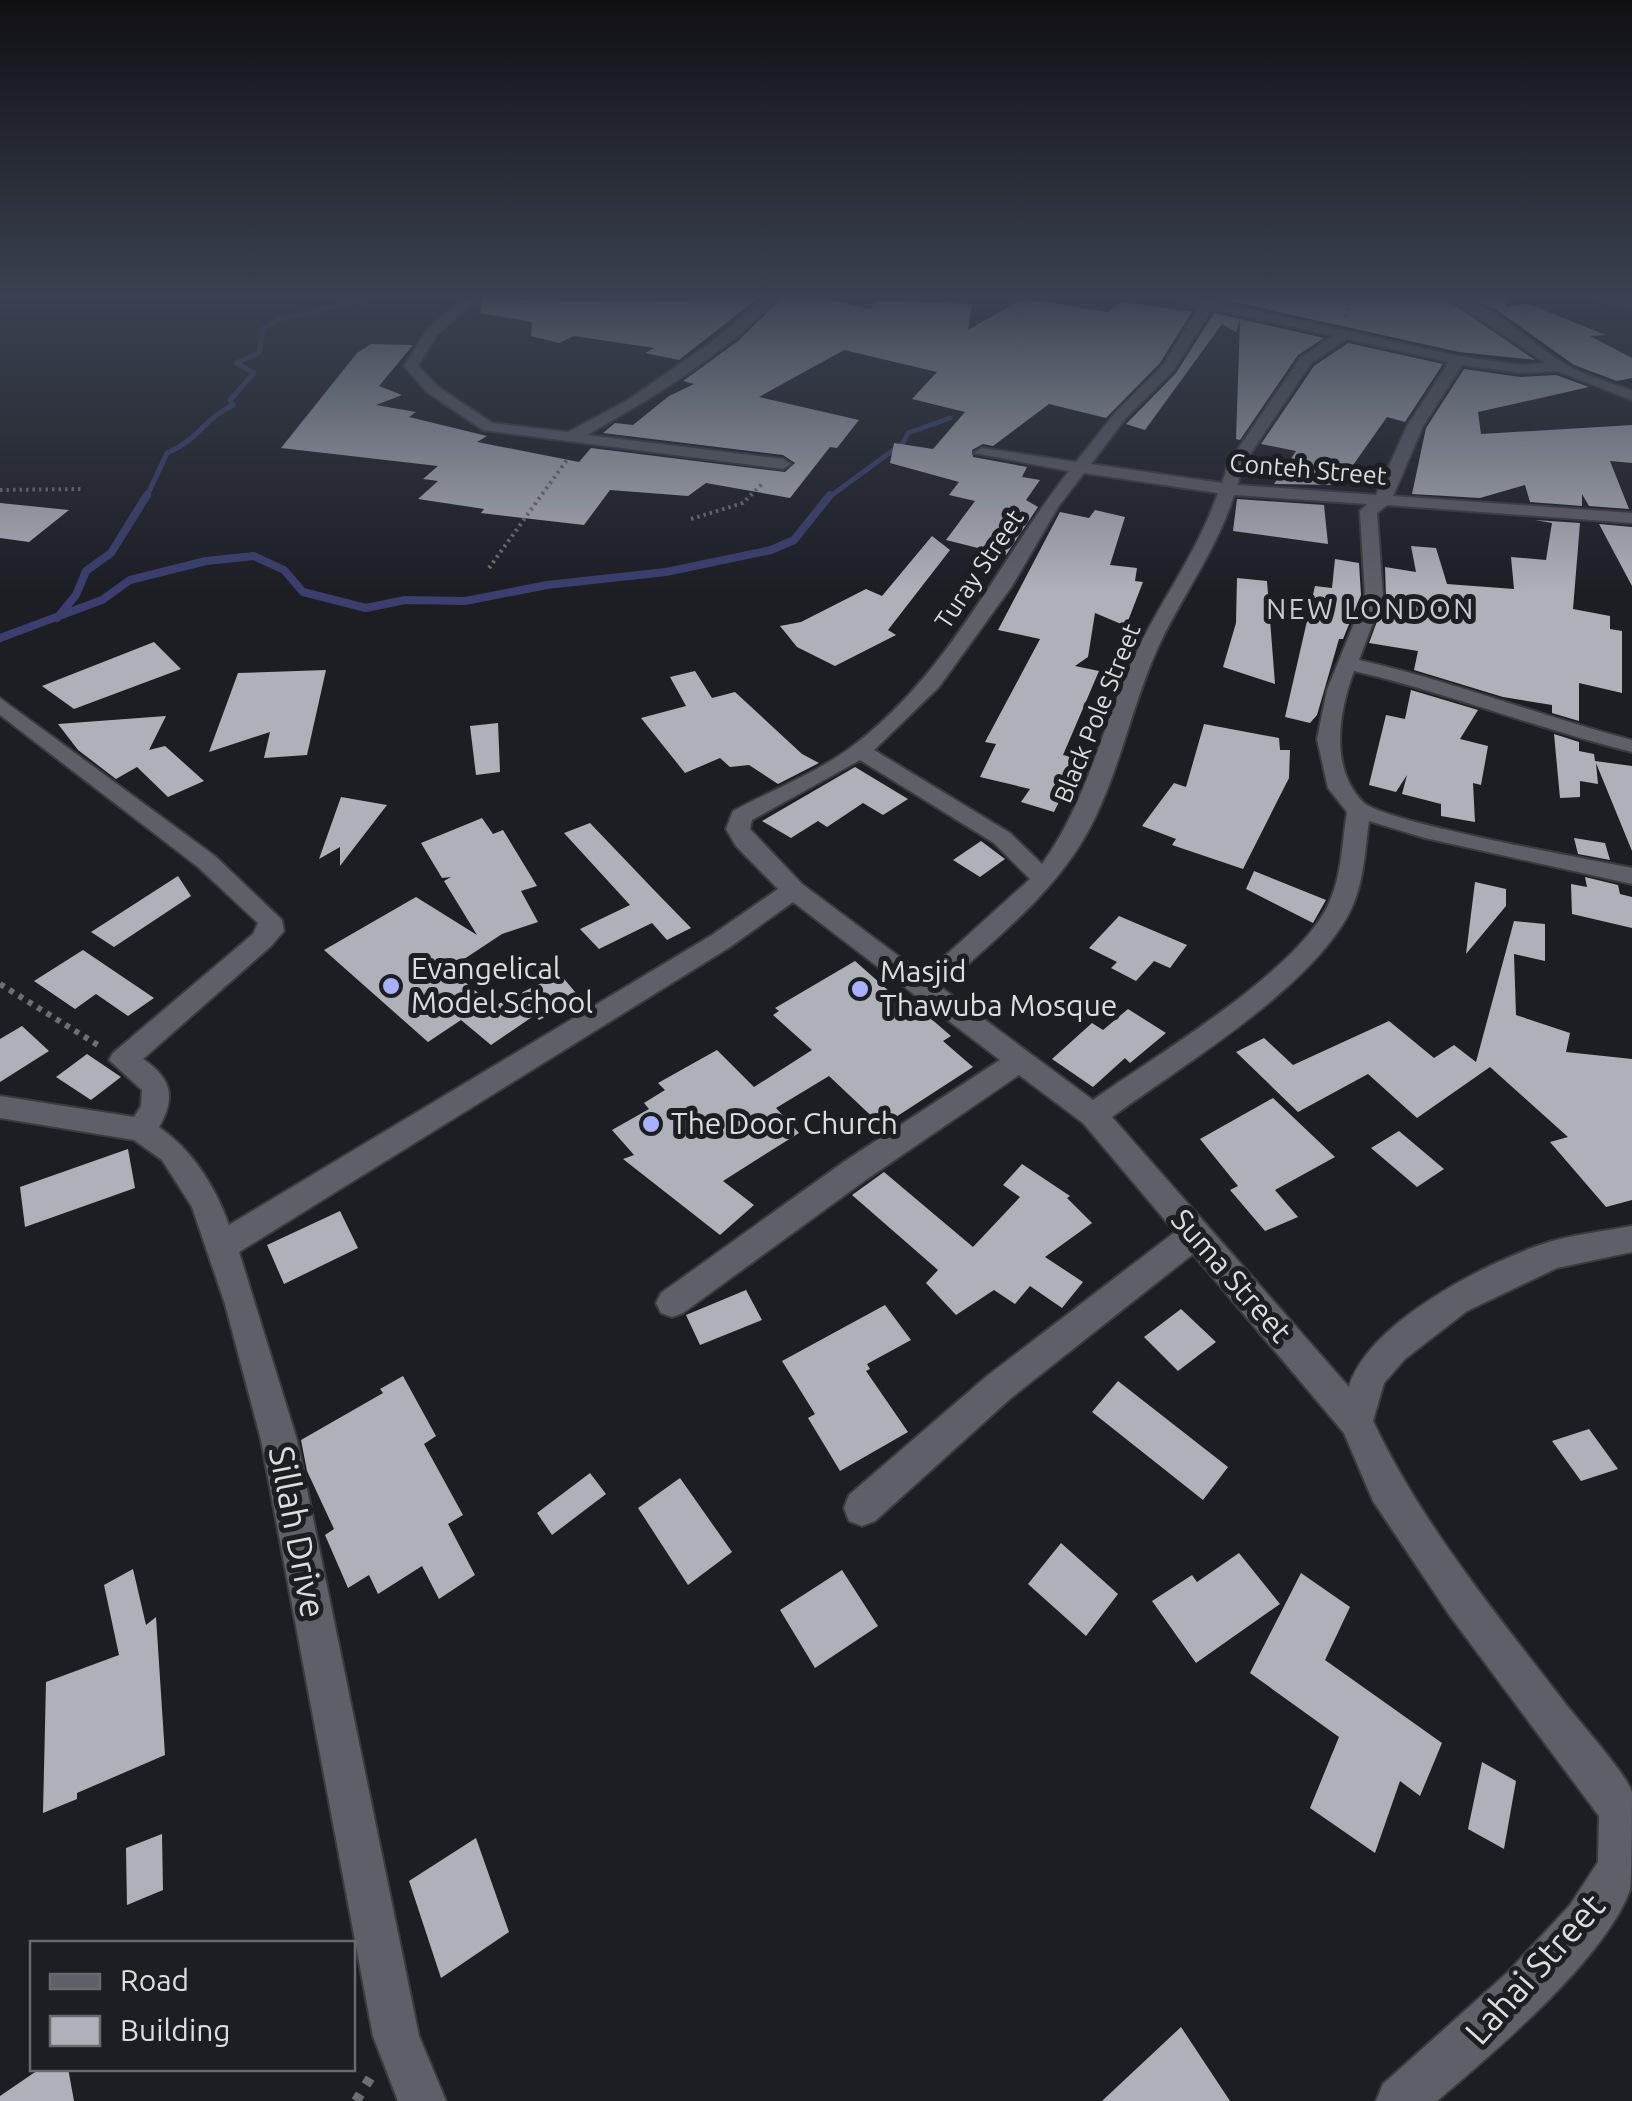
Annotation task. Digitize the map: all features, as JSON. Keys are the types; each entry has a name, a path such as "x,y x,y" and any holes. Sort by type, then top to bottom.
{"street":[{"path":"444,396 488,427 519,434 573,436 783,464"},
{"path":"573,436 640,396"},
{"name":"Turay Street","path":"740,816 860,751 932,683 1003,586 1050,506 1084,468 1107,432 1141,396"},
{"name":"Black Pole Street","path":"925,989 1044,879 1071,841 1110,754 1146,652 1210,539 1226,488 1248,442 1281,396"},
{"path":"1435,396 1415,426 1382,501 1368,511 1374,596 1337,690 1328,740 1339,788 1359,811 1425,832 1632,876"},
{"name":"Conteh Street","path":"982,453 1226,488 1632,518"},
{"path":"1349,664 1429,682 1553,726 1632,746"},
{"path":"0,704 64,758 130,800 220,870 270,920 271,931 124,1060 155,1082 158,1093 156,1109 141,1130 0,1106"},
{"path":"860,751 1002,838 1044,879"},
{"path":"1093,1115 1270,984 1314,942 1340,908 1359,811"},
{"name":"Suma Street","path":"740,816 744,841 793,890 1093,1115 1356,1421 1386,1488 1464,1602 1626,1818"},
{"path":"220,1247 720,941 793,890"},
{"path":"672,1303 856,1170 1020,1060"},
{"name":"Sillah Drive","path":"141,1130 172,1152 206,1203 279,1440 396,2036 422,2101"},
{"path":"862,1508 1000,1388 1195,1235"},
{"path":"1356,1421 1369,1376 1393,1348 1456,1301 1552,1255 1632,1239"},
{"name":"Lahai Street","path":"1400,2101 1465,2048 1593,1913 1620,1865 1626,1818"}],"path":[{"path":"489,568 537,508 576,443 597,439"},
{"path":"691,519 743,502 764,482 764,462"},
{"path":"0,490 82,489"},
{"path":"0,984 124,1060"}],"building":[{"path":"323,396 399,396 376,405 416,412 409,417 487,436 477,442 579,462 591,448 785,472 795,463 783,455 603,433 615,423 633,425 669,396 761,396 859,420 837,448 830,447 790,498 706,483 688,496 610,490 584,525 481,513 484,509 418,499 438,481 423,479 438,466 281,448"},
{"path":"1128,396 1106,418 1049,404 993,446 983,444 972,450 973,457 1027,467 1022,477 1040,480 1026,500 1038,507 1006,555 946,540 975,501 949,495 959,482 890,463 894,443 933,449 965,412 912,399"},
{"path":"1153,396 1170,396 1145,430 1126,424"},
{"path":"1237,396 1270,396 1240,440 1236,439"},
{"path":"1294,396 1422,396 1405,422 1387,417 1339,485 1274,484 1296,451 1261,444"},
{"path":"1447,396 1549,396 1478,412 1481,434 1632,425 1632,463 1610,461 1629,509 1589,506 1582,494 1582,506 1530,502 1525,485 1480,498 1412,494 1426,428"},
{"path":"1237,499 1324,505 1328,544 1233,531"},
{"path":"0,503 69,510 29,542 0,538"},
{"path":"1095,510 1125,517 1110,565 1137,568 1135,581 1143,582 1126,626 1095,613 1088,657 1075,666 1099,671 1063,755 1080,759 1054,812 1021,802 1030,789 980,777 996,744 985,742 1040,639 998,630 1060,512 1089,518"},
{"path":"1535,520 1580,523 1573,609 1610,616 1610,629 1622,631 1622,693 1579,683 1579,721 1552,713 1552,705 1503,697 1414,670 1418,651 1369,643 1386,597 1385,567 1416,572 1411,546 1436,548 1447,584 1514,589 1511,557 1546,560 1552,523"},
{"path":"1599,524 1632,527 1632,586"},
{"path":"932,536 950,550 888,630 896,635 835,666 797,647 780,626 801,622 866,589 882,596"},
{"path":"1335,559 1359,563 1361,595 1343,639 1339,639 1317,715 1310,723 1285,717 1315,586 1332,588"},
{"path":"1237,578 1267,581 1275,684 1223,667 1236,623"},
{"path":"154,642 181,669 74,709 42,686"},
{"path":"326,670 307,755 264,758 270,732 209,752 238,673"},
{"path":"695,671 712,698 735,692 802,754 819,763 778,784 749,765 730,767 720,758 685,773 641,718 686,706 670,677"},
{"path":"1411,690 1478,710 1460,739 1488,746 1481,785 1473,783 1475,822 1441,816 1441,804 1402,794 1407,775 1396,792 1369,785 1386,715 1405,719"},
{"path":"166,716 149,750 165,746 204,781 168,797 137,767 116,779 78,750 58,724"},
{"path":"498,723 500,772 476,775 470,726"},
{"path":"1204,724 1279,738 1280,750 1290,750 1289,778 1243,869 1172,845 1176,839 1142,826 1174,783 1186,787"},
{"path":"1554,734 1579,742 1579,751 1594,754 1595,761 1632,766 1632,851 1596,763 1598,784 1580,781 1580,797 1560,798"},
{"path":"855,767 908,799 883,815 863,803 827,827 818,821 791,838 762,821"},
{"path":"341,797 387,805 340,866 340,847 319,859"},
{"path":"482,818 493,834 503,830 537,886 521,891 538,922 502,934 449,969 494,1006 560,974 581,999 539,1020 535,1015 491,1045 461,1020 428,1042 324,950 416,897 477,935 444,881 451,877 442,878 421,843"},
{"path":"590,823 691,928 667,940 652,923 599,949 580,929 630,905 564,833"},
{"path":"1574,838 1605,843 1610,860 1578,854"},
{"path":"981,841 1005,859 980,877 953,860"},
{"path":"1254,871 1326,900 1313,923 1246,889"},
{"path":"178,876 191,896 114,947 91,932"},
{"path":"1585,877 1618,885 1620,894 1632,897 1632,928 1572,914 1571,884 1587,887"},
{"path":"1475,882 1506,889 1506,906 1466,954"},
{"path":"1119,916 1187,945 1170,968 1154,961 1136,981 1111,968 1117,962 1089,948"},
{"path":"1514,921 1545,924 1545,961 1514,954 1516,1015 1570,1033 1566,1052 1632,1059 1632,1200 1606,1207 1550,1142 1568,1137 1490,1067 1417,1118 1368,1074 1298,1112 1236,1052 1264,1038 1293,1065 1389,1021 1434,1058 1454,1045 1476,1062"},
{"path":"83,950 154,998 128,1016 96,994 75,1009 34,981"},
{"path":"855,961 916,1015 922,1011 951,1036 943,1041 973,1067 882,1126 829,1076 776,1108 799,1133 723,1181 754,1205 720,1235 623,1159 634,1155 612,1130 649,1109 644,1103 665,1090 658,1083 717,1050 754,1087 812,1050 773,1015 779,1011 775,1008"},
{"path":"1128,1009 1166,1033 1130,1063 1125,1058 1093,1087 1052,1059 1092,1023 1103,1030"},
{"path":"22,1026 49,1051 0,1082 0,1039"},
{"path":"87,1054 121,1077 91,1100 56,1077"},
{"path":"1273,1098 1335,1157 1275,1190 1298,1217 1265,1231 1230,1190 1238,1186 1200,1139"},
{"path":"1399,1131 1444,1169 1417,1187 1371,1148"},
{"path":"128,1149 135,1188 25,1227 20,1187"},
{"path":"1022,1164 1070,1196 1067,1198 1092,1223 1045,1257 1083,1282 1062,1308 1030,1286 1015,1304 994,1290 956,1315 926,1283 938,1270 852,1195 884,1172 973,1247 1020,1197 1003,1185"},
{"path":"340,1211 358,1248 284,1284 267,1245"},
{"path":"746,1290 762,1320 700,1345 686,1315"},
{"path":"885,1305 911,1340 867,1364 870,1369 866,1371 908,1432 840,1471 808,1418 815,1414 782,1361"},
{"path":"1181,1309 1216,1342 1178,1371 1144,1337"},
{"path":"403,1376 436,1436 424,1444 463,1515 448,1524 475,1575 439,1599 422,1566 378,1594 369,1575 348,1588 325,1535 334,1529 307,1471 301,1440 383,1393 380,1389"},
{"path":"1118,1381 1228,1467 1203,1500 1092,1412"},
{"path":"1589,1429 1618,1469 1581,1481 1552,1441"},
{"path":"590,1473 606,1494 552,1535 537,1513"},
{"path":"680,1478 732,1552 688,1585 638,1508"},
{"path":"1061,1543 1118,1594 1086,1636 1028,1584"},
{"path":"1239,1553 1280,1604 1196,1663 1152,1601 1192,1575 1197,1582"},
{"path":"133,1569 146,1625 156,1617 165,1755 77,1793 77,1799 43,1813 46,1682 119,1655 104,1585"},
{"path":"842,1570 878,1626 815,1668 780,1610"},
{"path":"1301,1573 1350,1607 1325,1660 1442,1743 1420,1796 1400,1781 1375,1853 1310,1808 1339,1737 1250,1673"},
{"path":"1482,1762 1516,1781 1504,1849 1468,1829"},
{"path":"162,1834 163,1890 127,1905 126,1848"},
{"path":"476,1838 509,1932 441,1978 409,1881"},
{"path":"1181,2027 1230,2101 1102,2101"},
{"path":"37,2071 69,2071 74,2101 0,2101 0,2096"}],"waterway":[{"path":"146,498 167,453 233,405 230,400 234,396"},
{"path":"828,498 903,443 908,433 950,418"},
{"path":"58,616 76,595 86,571 111,553 147,495"},
{"path":"58,616 102,600 130,580 206,561 254,556 284,570 303,592 366,608 405,600 465,601 547,585 666,572 771,550 794,540 830,495"},
{"path":"0,638 58,616"}],"place":[{"name":"Evangelical Model School","path":"391,986"},
{"name":"Masjid Thawuba Mosque","path":"860,989"},
{"name":"The Door Church","path":"651,1124"}],"district":[{"name":"NEW LONDON","path":"1371,609"}]}
